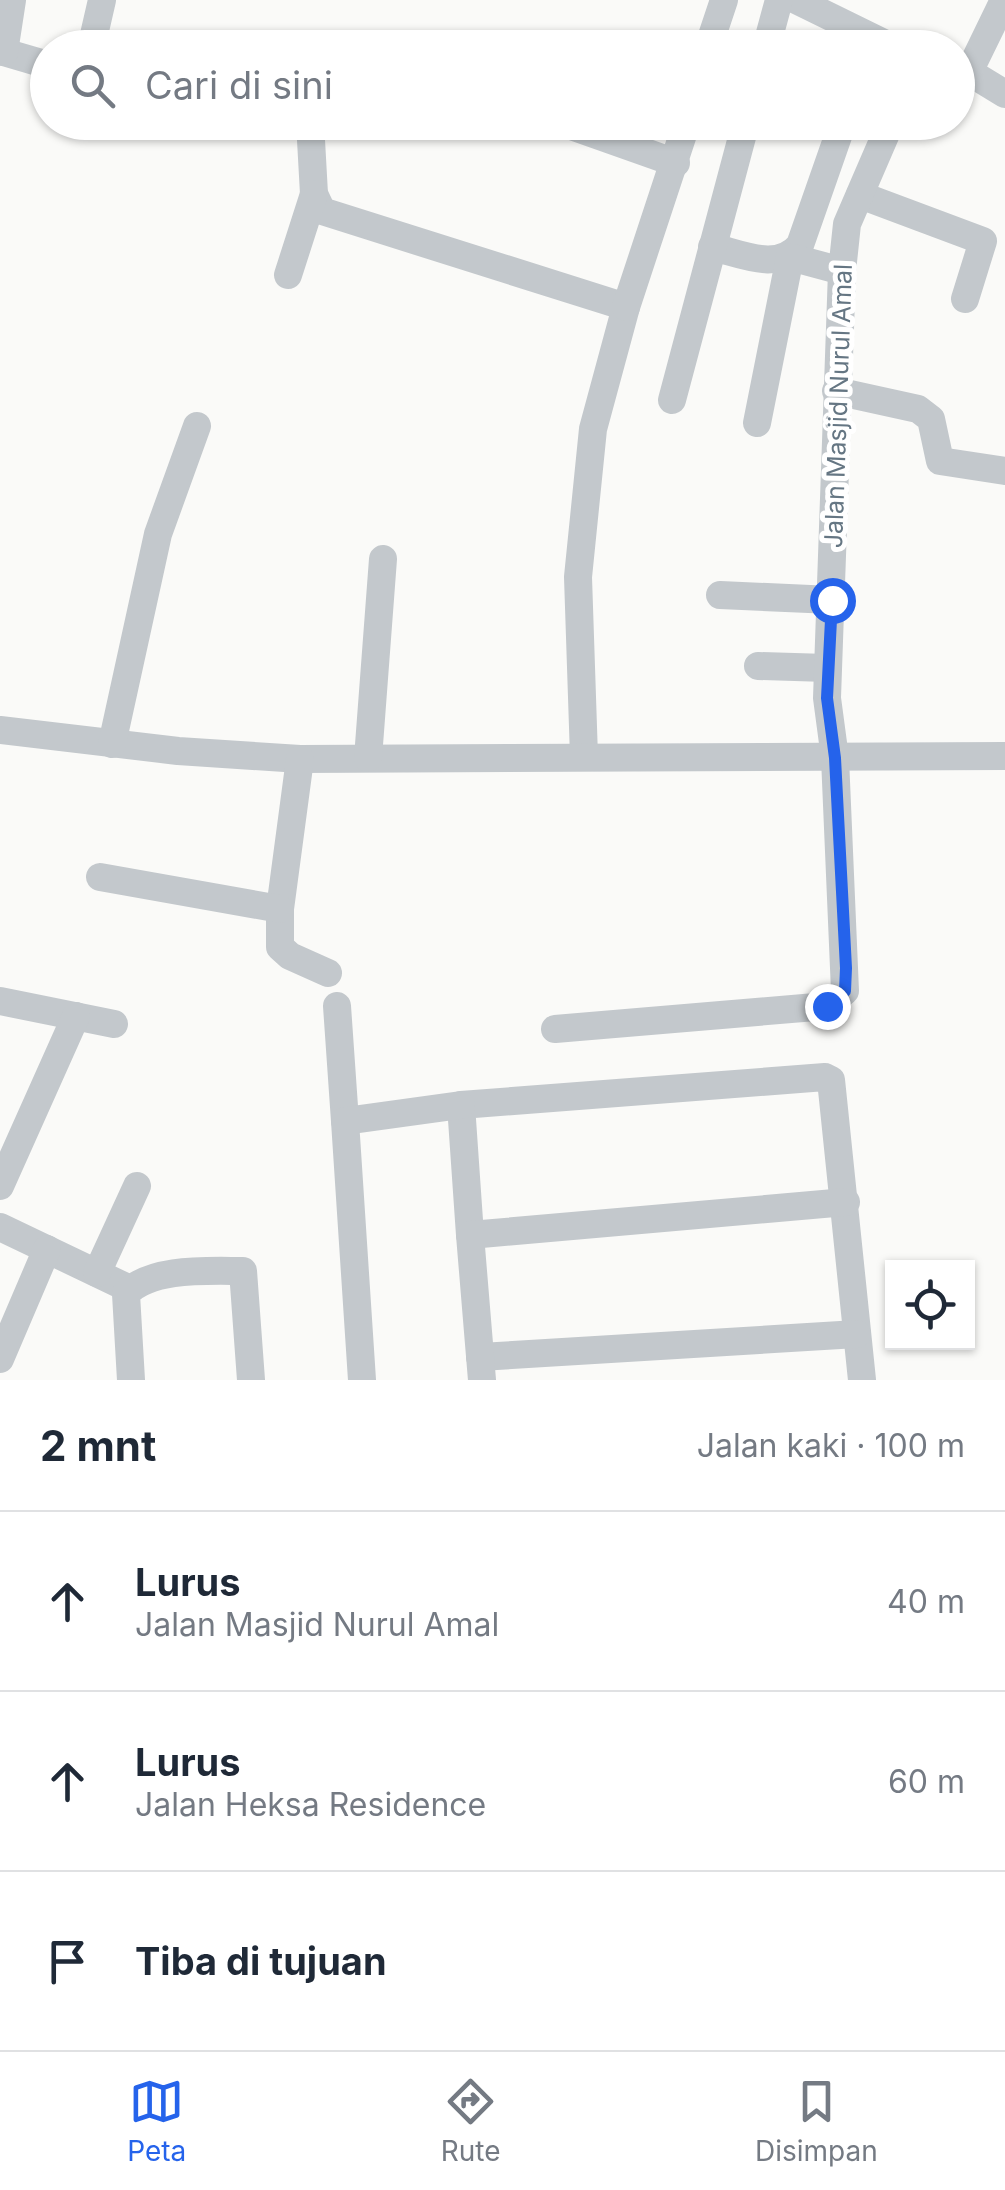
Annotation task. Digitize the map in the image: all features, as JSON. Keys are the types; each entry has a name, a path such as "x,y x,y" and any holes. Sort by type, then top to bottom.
{"street":[{"path":"12,0 2,52 30,60"},
{"path":"95,30 102,0"},
{"path":"714,30 724,0"},
{"path":"771,30 779,0"},
{"path":"796,0 853,30"},
{"path":"975,53 1004,0"},
{"path":"975,79 1005,94"},
{"path":"288,275 314,194 311,140"},
{"path":"611,140 676,163"},
{"path":"584,757 578,577 593,429 626,307 682,140"},
{"path":"672,400 741,140"},
{"path":"757,423 790,258 800,245 837,140"},
{"name":"Jalan Masjid Nurul Amal","path":"555,1028 827,1006 845,991 827,668 836,391 844,319 842,270 846,224 883,140"},
{"path":"314,194 322,210 626,307"},
{"path":"860,195 982,241 966,299"},
{"path":"712,247 776,262 790,258 842,270"},
{"path":"836,391 918,409 931,419 940,461 1005,471"},
{"path":"112,744 158,534 198,426"},
{"path":"368,758 382,560"},
{"path":"720,596 832,600"},
{"path":"758,666 827,668"},
{"path":"0,730 112,744 300,759 1005,756"},
{"path":"300,759 280,909 280,946 290,956 328,973"},
{"path":"100,877 280,909"},
{"path":"0,1001 114,1024"},
{"path":"337,1006 362,1380"},
{"path":"0,1186 76,1016"},
{"path":"345,1121 460,1105 825,1077 831,1080 862,1380"},
{"path":"460,1105 481,1368 857,1334"},
{"path":"97,1273 137,1186"},
{"path":"470,1234 846,1202"},
{"path":"0,1227 130,1290"},
{"path":"0,1358 47,1248"},
{"path":"131,1380 126,1315 134,1284 192,1272 242,1270 251,1380"}],"route":[{"path":"827,1006 845,991 846,968 835,758 827,698 832,600"}]}
